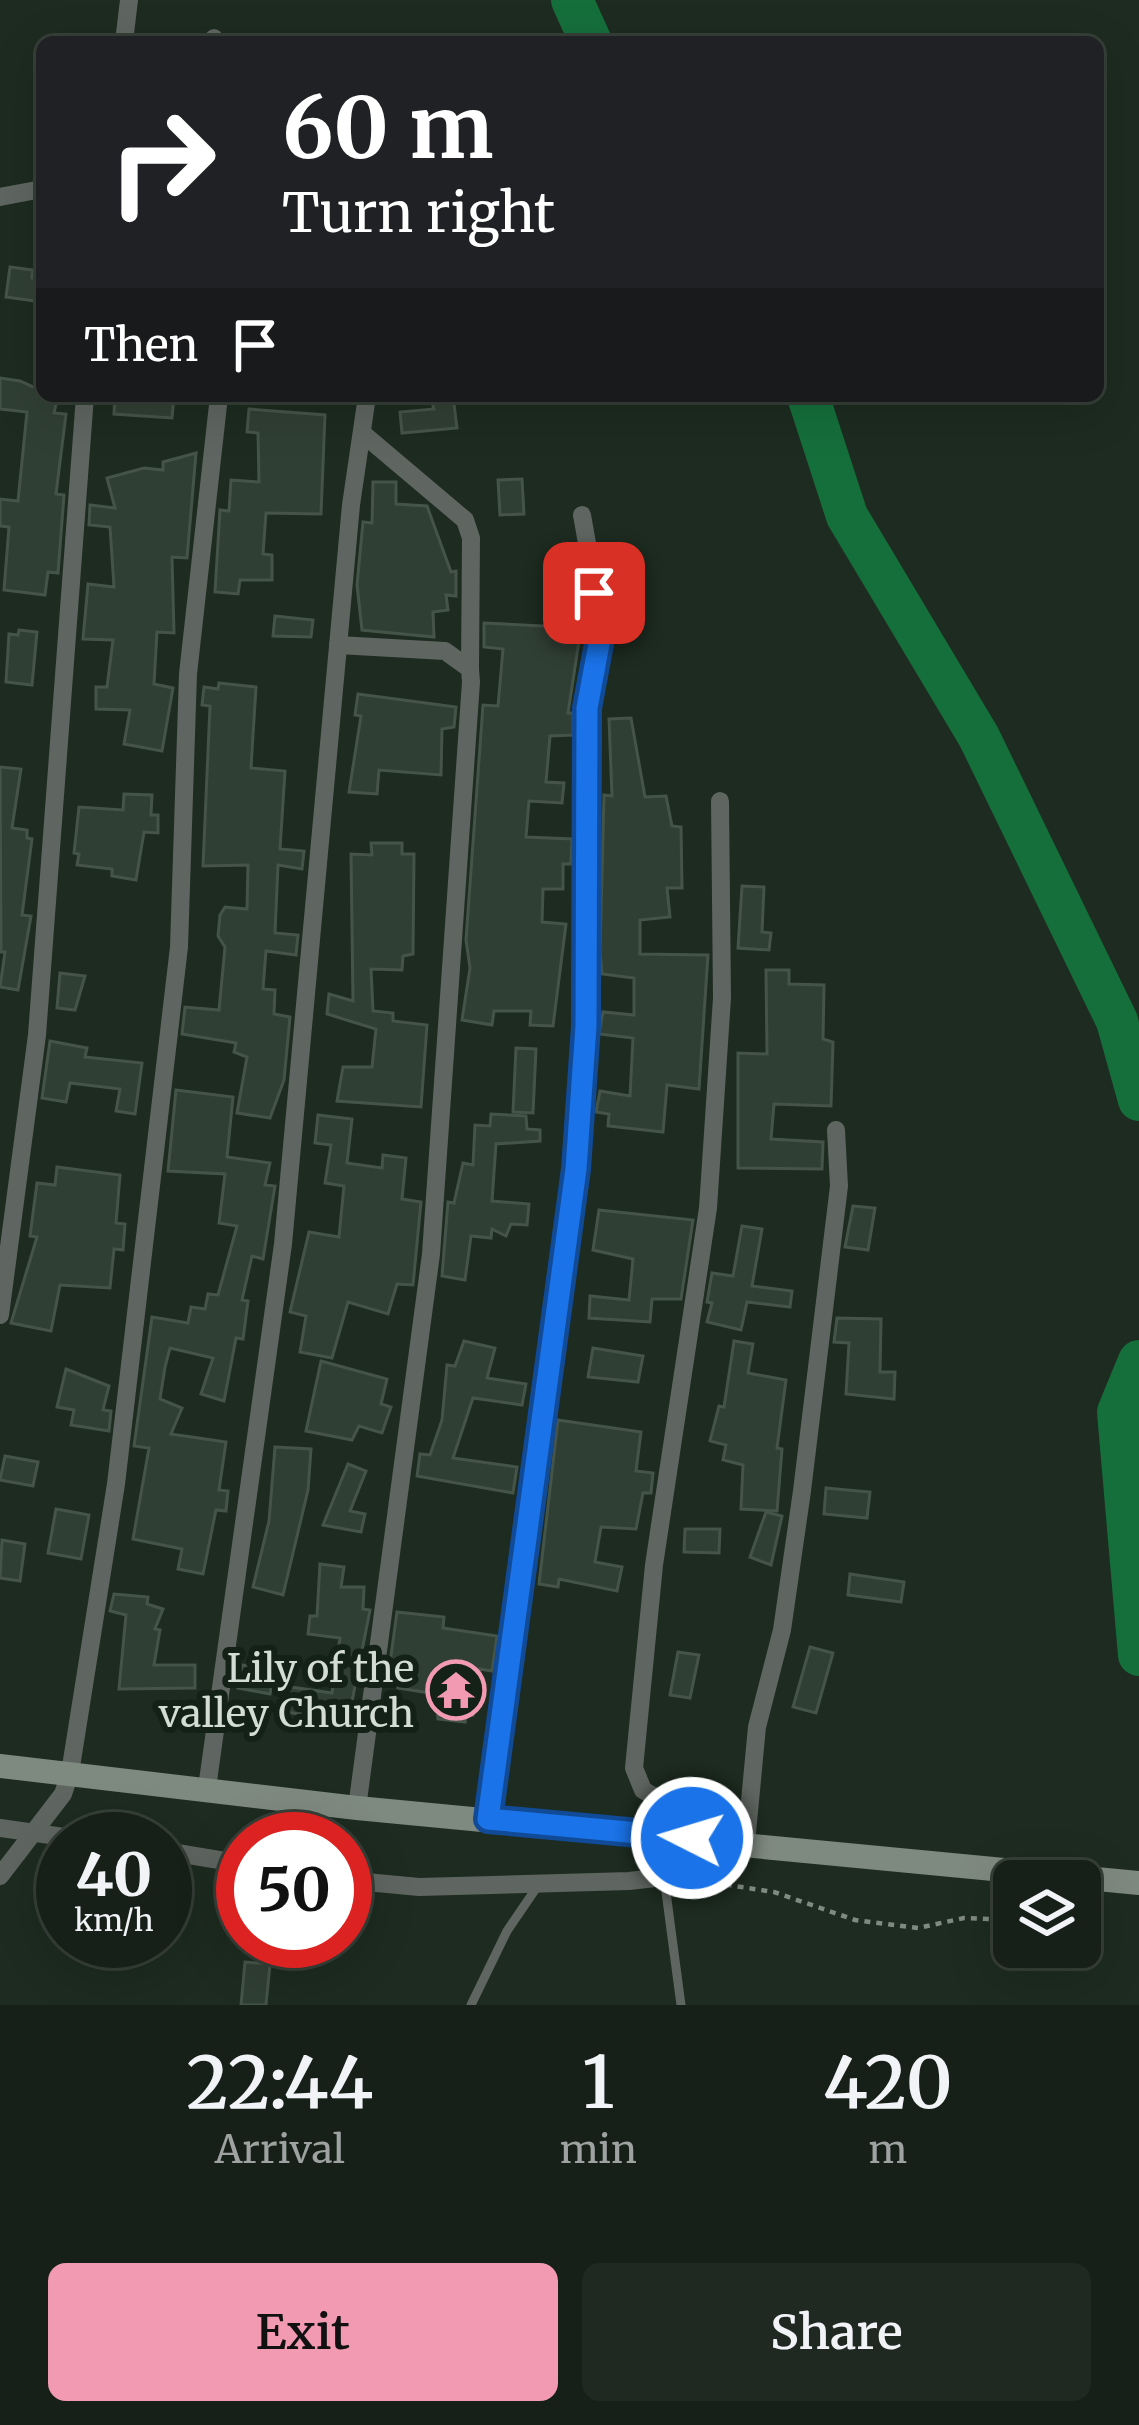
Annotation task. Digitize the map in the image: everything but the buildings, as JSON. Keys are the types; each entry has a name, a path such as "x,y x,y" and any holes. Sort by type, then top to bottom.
{"main road":[{"path":"0,1766 357,1808 1139,1883"}],"street":[{"path":"125,36 129,0"},
{"path":"0,197 36,190"},
{"path":"0,1315 37,1035 85,402"},
{"path":"0,1876 63,1794 70,1773 116,1484 179,947 188,674 218,402"},
{"path":"207,1788 283,1244 338,645 366,402"},
{"path":"357,1808 431,1254 470,669 471,538 466,520 362,433"},
{"path":"488,1819 578,1145 586,1004 587,708 602,628 582,515"},
{"path":"338,645 445,651 470,669"},
{"path":"720,801 722,998 709,1208 654,1565 634,1768 643,1790 739,1843"},
{"path":"739,1843 758,1727 782,1630 802,1491 839,1186 836,1130"},
{"path":"0,1828 36,1834"},
{"path":"372,1883 419,1887 664,1877 739,1843"}],"lane":[{"path":"664,1877 681,2005"},
{"path":"471,2005 507,1931 540,1883"}],"path":[{"path":"685,1867 703,1882 774,1892 855,1920 918,1928 964,1918 993,1919"}],"waterway":[{"path":"572,0 588,36"},
{"path":"810,402 847,516 979,737 1117,1021 1139,1100"},
{"path":"1139,1361 1118,1412 1139,1655"}],"place":[{"name":"Lily of the valley Church","path":"456,1690"}],"route":[{"path":"594,593 602,628 587,708 586,1026 576,1169 540,1463 488,1819 692,1838"}]}
